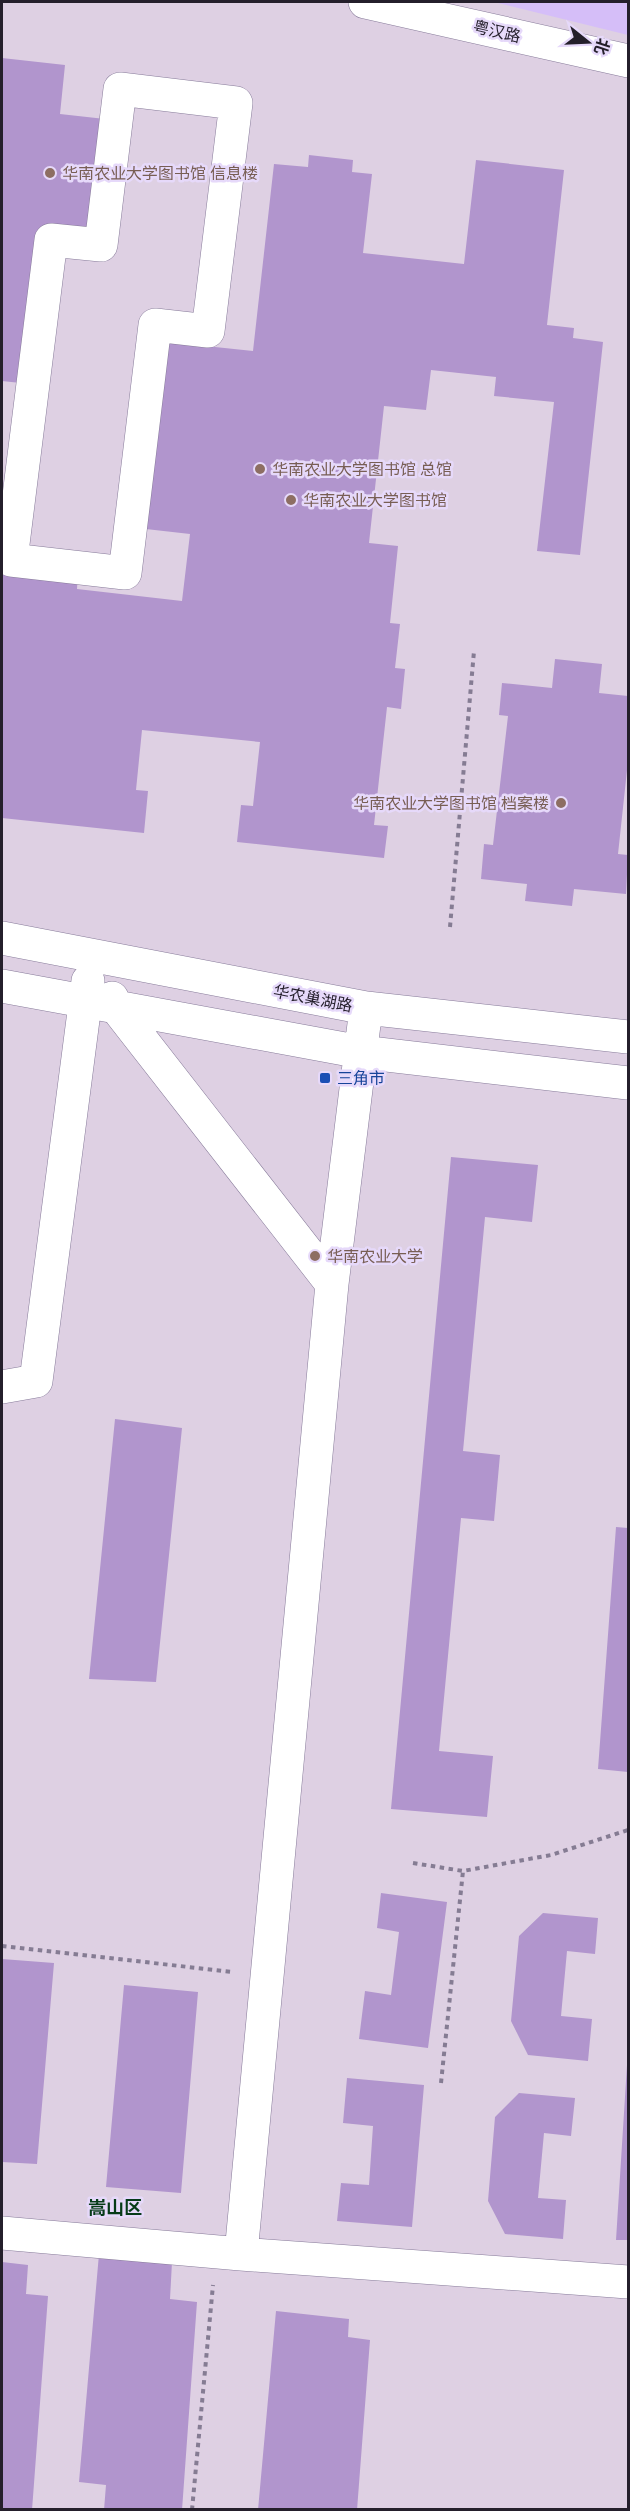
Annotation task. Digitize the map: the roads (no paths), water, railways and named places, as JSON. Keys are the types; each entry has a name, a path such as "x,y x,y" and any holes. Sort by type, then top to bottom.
{"street":[{"name":"粤汉路","path":"365,2 628,61"},
{"path":"120,89 236,103 208,331 155,325 125,573 11,560 51,240 101,246 120,89"},
{"name":"华农巢湖路","path":"2,938 366,1008 628,1037"},
{"path":"2,1387 36,1381 101,1004 91,956"},
{"path":"2,986 361,1052 628,1083"},
{"path":"101,1004 332,1284"},
{"path":"229,2253 332,1284 366,1008"},
{"path":"2,2233 229,2253 628,2282"}],"place":[{"name":"华南农业大学图书馆 信息楼","path":"50,173"},
{"name":"华南农业大学图书馆 总馆","path":"260,469"},
{"name":"华南农业大学图书馆","path":"291,500"},
{"name":"华南农业大学图书馆 档案楼","path":"561,803"},
{"name":"三角市","path":"325,1078"},
{"name":"华南农业大学","path":"315,1256"}],"district":[{"name":"嵩山区","path":"115,2208"}]}
